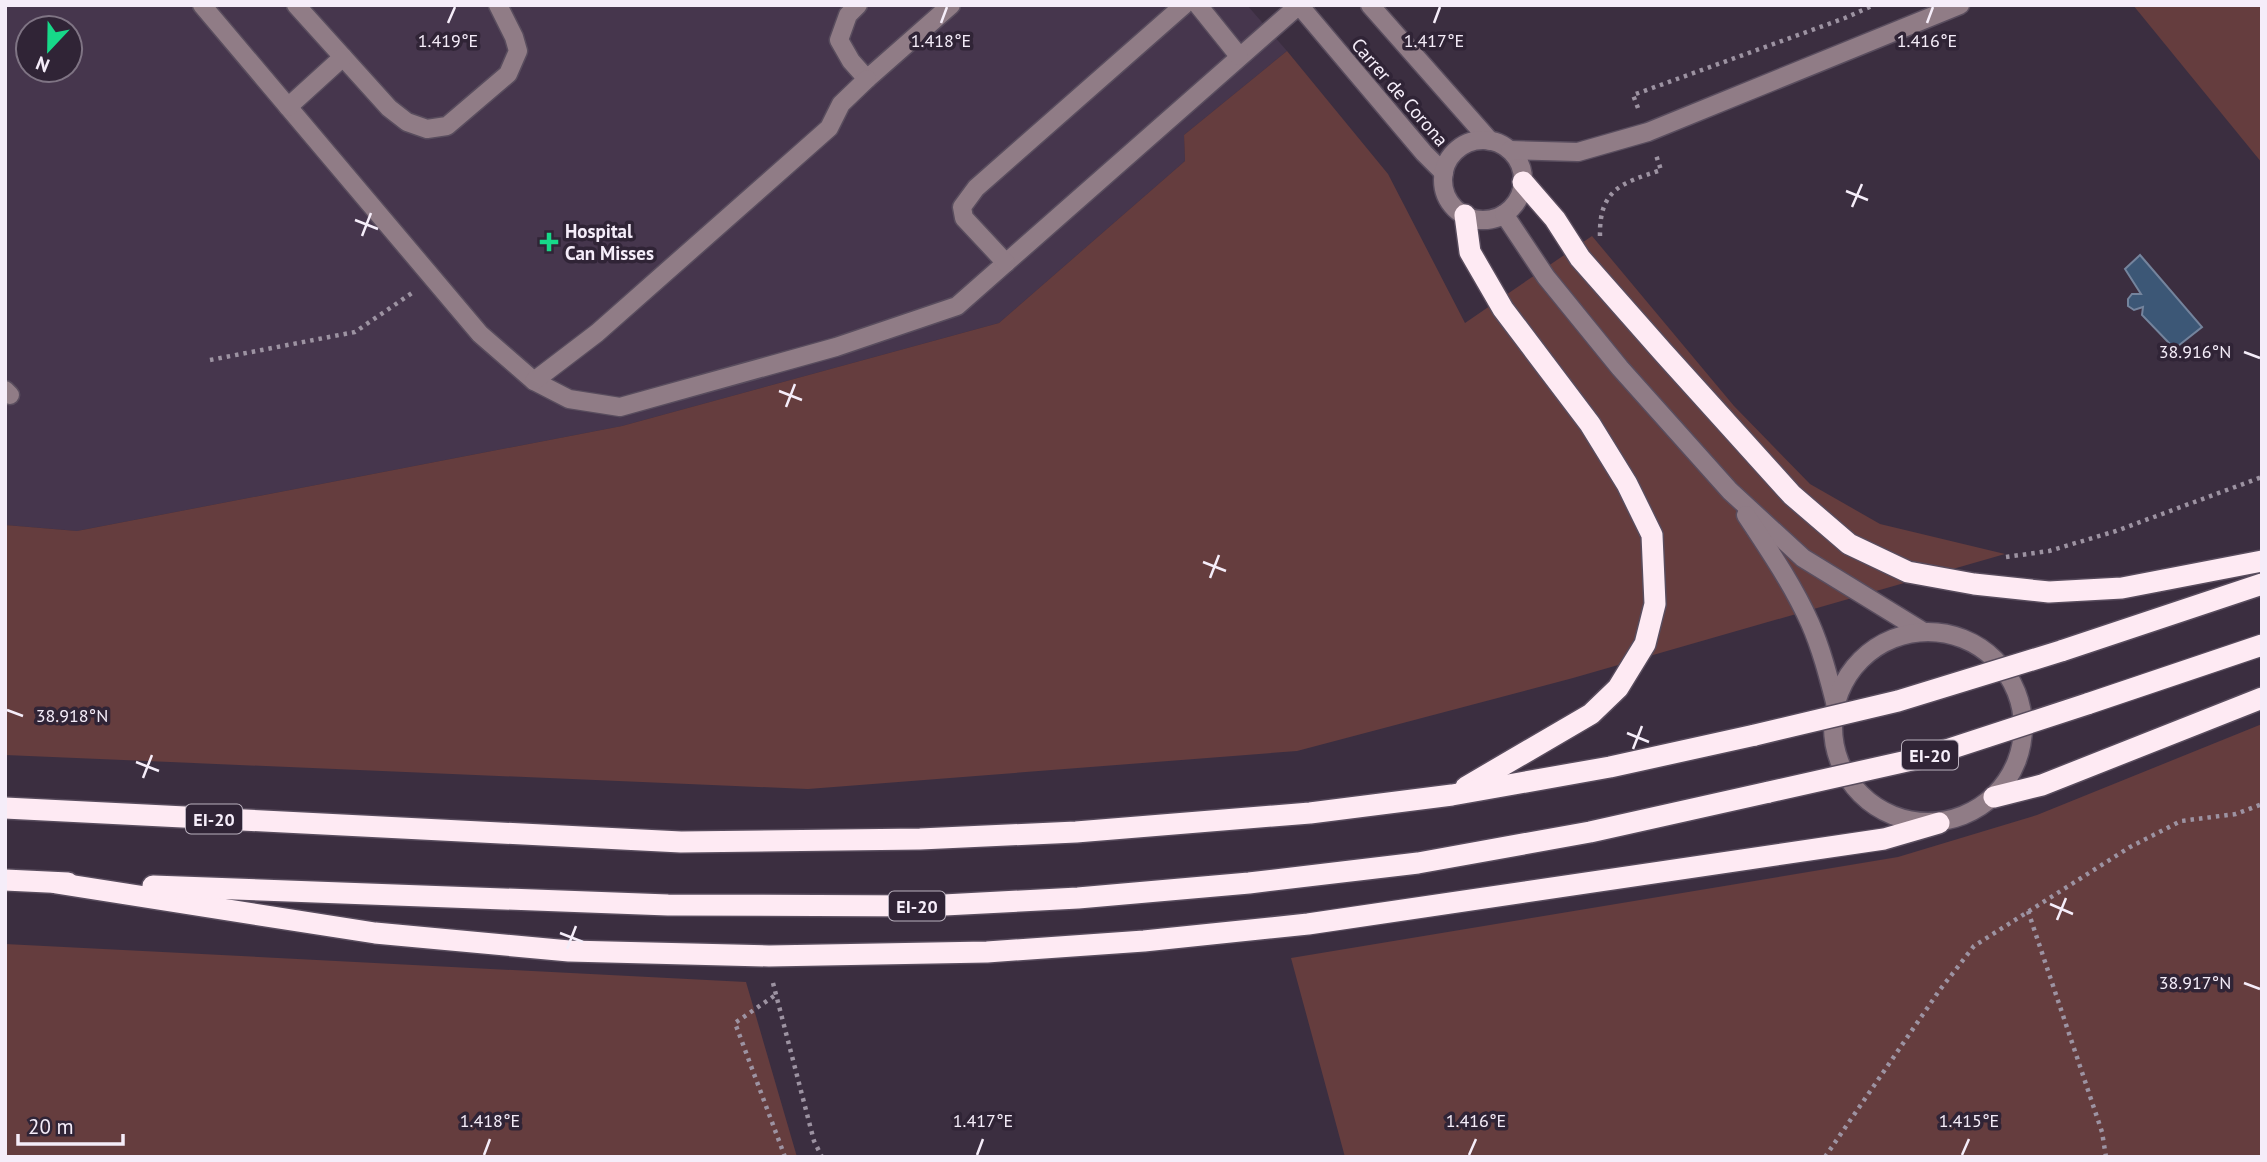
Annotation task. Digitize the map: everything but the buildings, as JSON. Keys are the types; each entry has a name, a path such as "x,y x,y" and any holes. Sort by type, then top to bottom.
{"highway":[{"path":"1523,182 1555,219 1580,258 1662,351 1792,495 1849,544 1908,572 1975,584 2049,592 2122,587 2262,561"},
{"path":"1452,794 1591,714 1618,688 1645,644 1655,604 1652,535 1628,484 1590,424 1503,309 1470,252 1465,215"},
{"name":"EI-20","path":"5,808 681,842 920,839 1076,832 1310,813 1452,794 1610,767 1898,701 2061,652 2262,584"},
{"name":"EI-20","path":"5,880 668,905 953,904 1078,898 1236,885 1418,863 1590,832 1926,757 2262,645"},
{"path":"1994,797 2042,785 2262,698"},
{"path":"55,883 375,933 569,951 769,956 987,952 1144,941 1308,924 1884,839 1939,823"}],"street":[{"path":"202,5 480,334 534,381 569,399 620,407 836,347 957,306 1299,5"},
{"path":"296,5 389,108 407,122 427,129 447,125 508,74 518,51 498,5"},
{"path":"858,5 848,15 839,40 851,61 867,79"},
{"path":"534,381 597,333 829,128 841,104 951,5"},
{"path":"1006,263 964,218 962,207 976,188 1184,5"},
{"path":"1198,5 1239,56"},
{"name":"Carrer de Corona","path":"1299,5 1444,173"},
{"name":"Carrer de Corona","path":"1370,5 1490,141"},
{"path":"1510,150 1578,152 1648,132 1681,121 1961,5"},
{"path":"288,107 343,57"},
{"path":"1477,140 1490,141 1510,150 1522,170 1523,182 1513,206 1504,214 1491,219 1478,219 1465,215 1447,198 1444,173 1447,161 1465,144 1477,140"},
{"path":"1504,214 1554,288 1620,368 1730,491 1803,558 1922,631"},
{"path":"1730,491 1783,571 1810,623 1835,702 1832,734 1839,762 1855,789 1879,809 1907,821 1939,823 1968,815 1994,797 2015,770 2025,731 2018,692 1990,653 1956,635 1922,631 1885,641 1857,662 1835,702"}],"path":[{"path":"1600,237 1600,222 1608,196 1624,183 1661,170 1633,95 1874,5"},
{"path":"210,359 355,332 433,278"},
{"path":"1998,558 2049,551 2116,531 2262,477"},
{"path":"1825,1157 1939,991 1974,946 2130,847 2181,821 2236,814 2262,804"},
{"path":"2028,911 2102,1132 2106,1157"},
{"path":"785,1157 735,1023 774,996 814,1141 822,1157"}],"shaded area":[{"name":"Hospital Can Misses","path":"5,5 1247,5 1287,51 1184,135 1185,161 999,323 622,426 77,531 5,525"},
{"path":"2133,5 2262,5 2262,163"},
{"path":"1287,51 1388,174 1465,323 1592,236 1734,406 1810,484 1880,524 2005,554 1573,678 1297,751 808,789 5,755 5,525 77,531 622,426 999,323 1185,161 1184,135"},
{"path":"2262,724 2262,1157 1345,1157 1291,958 1898,857 2037,815"},
{"path":"5,944 746,982 797,1157 5,1157"}],"water":[{"path":"2140,255 2202,327 2178,346 2171,345 2142,315 2143,307 2134,310 2128,306 2128,299 2132,294 2141,294 2125,269"}],"place":[{"name":"Hospital Can Misses","path":"549,242"}]}
